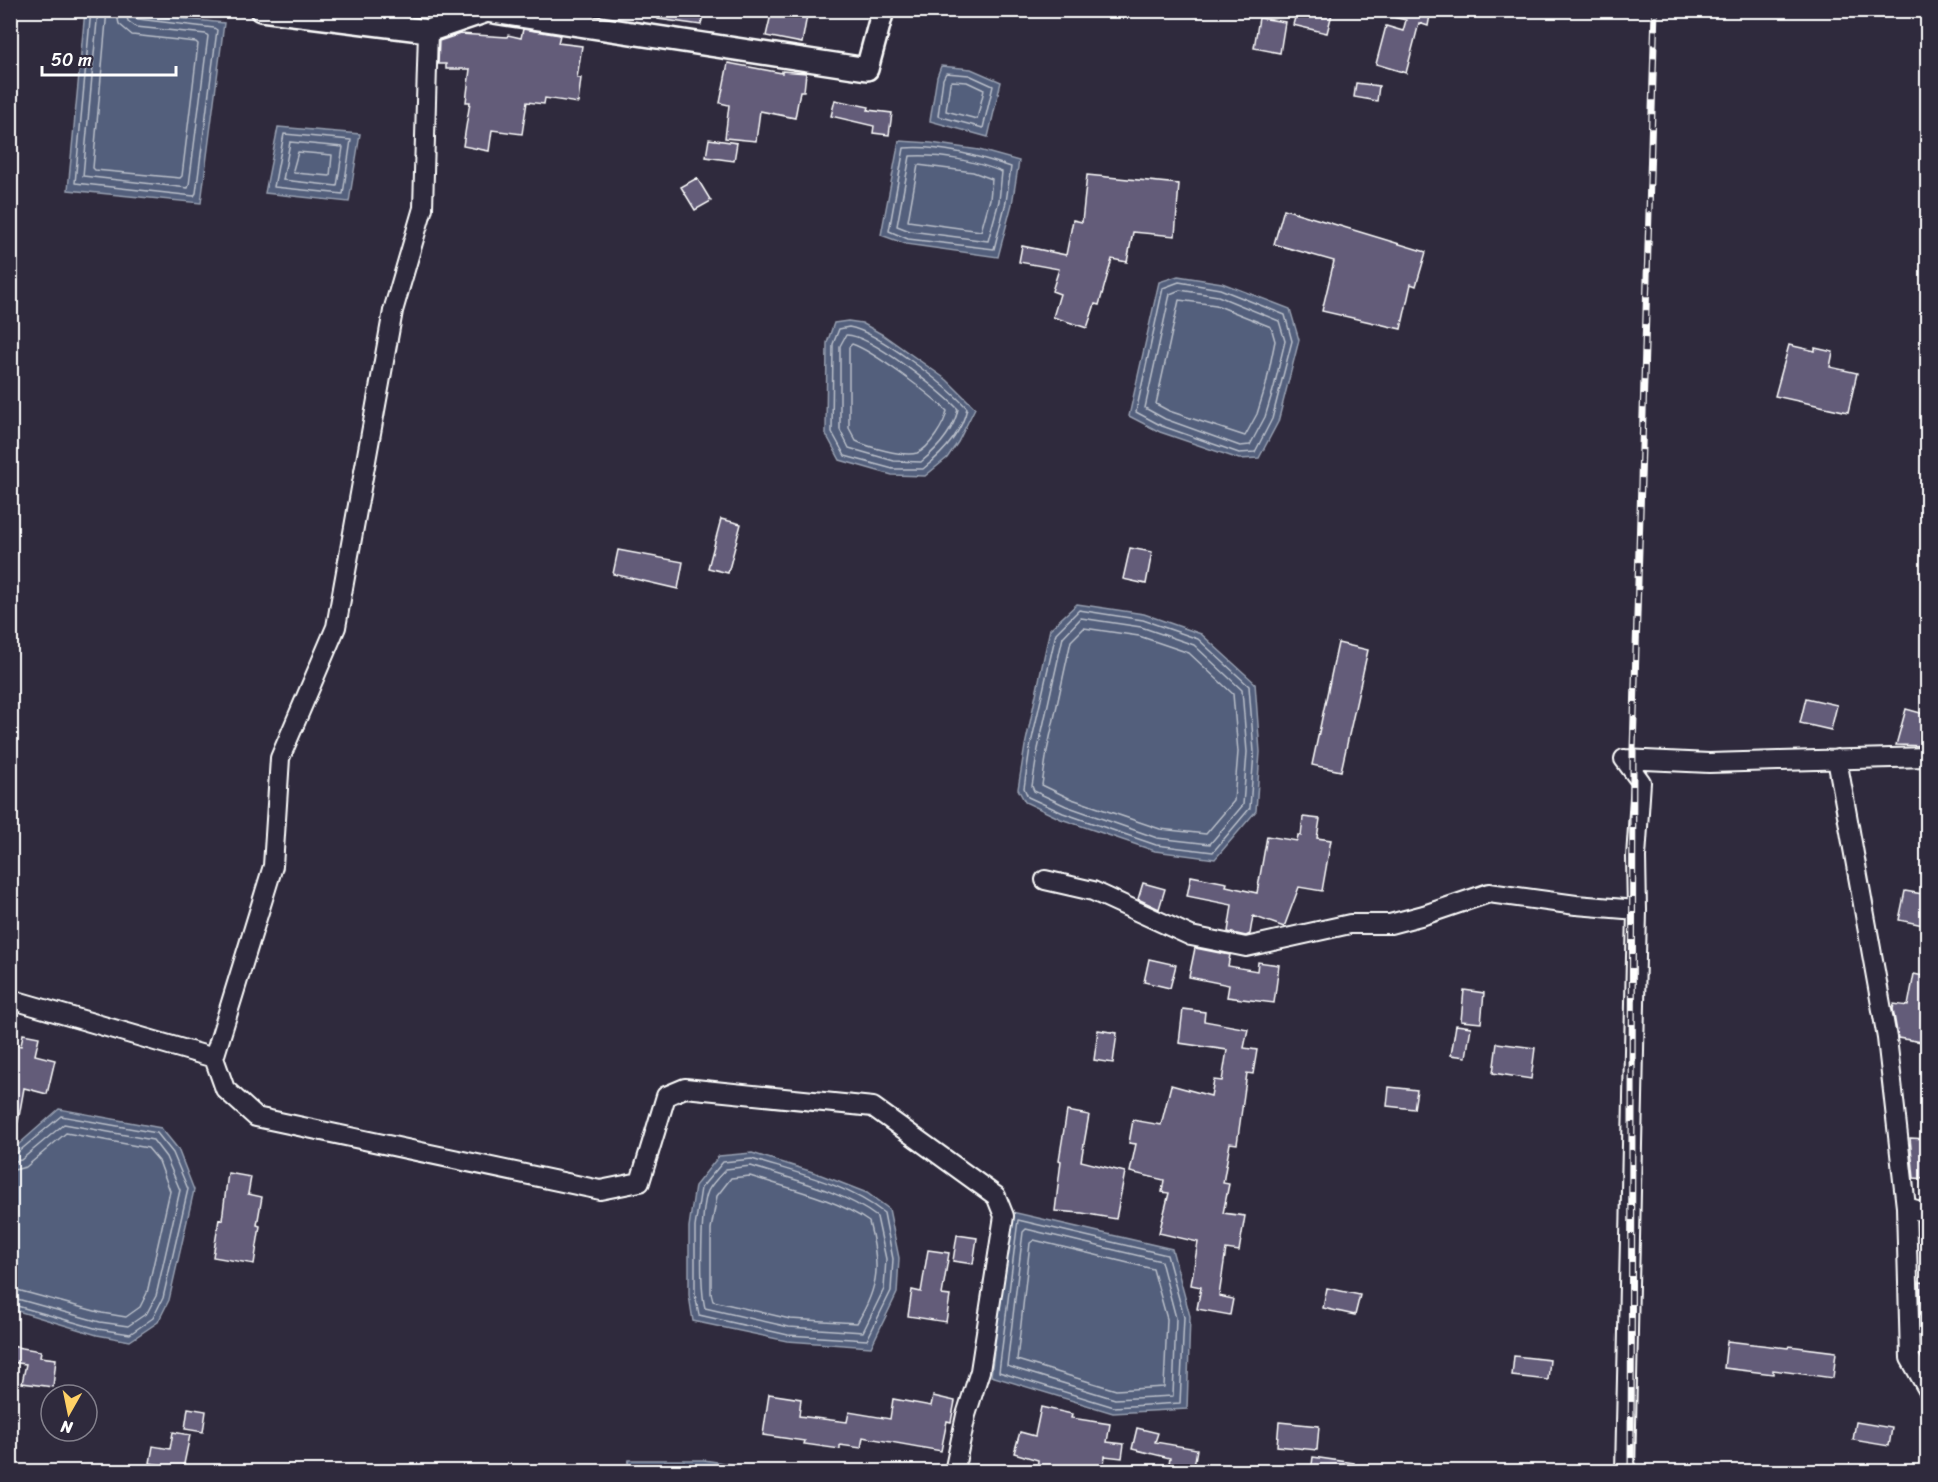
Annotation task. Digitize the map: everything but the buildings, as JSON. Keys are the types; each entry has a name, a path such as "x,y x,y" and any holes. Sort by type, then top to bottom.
{"street":[{"path":"261,10 428,31 487,11 867,69 883,10"},
{"path":"428,31 423,208 393,311 336,627 280,758 273,866 214,1058 225,1089 256,1117 600,1190 640,1182 666,1096 685,1088 873,1107 996,1196 1004,1216 980,1371 966,1415 954,1472"},
{"path":"1624,1472 1637,910 1636,857 1641,782 1624,759 1709,764 1928,757"},
{"path":"1837,759 1887,1038 1906,1207 1910,1358 1928,1390"},
{"path":"1045,880 1093,891 1191,936 1246,947 1350,924 1390,924 1489,893 1576,905 1637,910"},
{"path":"10,999 214,1058"},
{"path":"1906,1207 1928,1213"}],"water":[{"path":"85,11 112,11 224,23 201,203 68,190"},
{"path":"941,66 971,69 1001,82 988,137 930,121"},
{"path":"278,127 360,134 349,202 265,193"},
{"path":"899,141 979,150 1019,161 1012,204 998,257 906,244 881,235"},
{"path":"1178,276 1222,283 1290,309 1299,340 1278,422 1259,458 1239,459 1160,432 1129,416 1159,282"},
{"path":"848,321 862,323 883,335 947,380 975,408 947,458 925,476 892,475 840,460 826,434 827,343 834,323"},
{"path":"1077,604 1144,614 1201,634 1255,683 1260,752 1256,811 1215,859 1155,851 1061,819 1025,802 1018,789 1050,629"},
{"path":"59,1109 161,1128 178,1149 194,1190 169,1300 158,1322 130,1341 97,1335 11,1309 11,1151"},
{"path":"752,1153 816,1173 867,1193 889,1209 899,1258 897,1293 871,1347 787,1341 693,1321 689,1295 689,1227 695,1186 719,1156"},
{"path":"1012,1212 1172,1249 1190,1316 1187,1409 1113,1413 991,1376"},
{"path":"629,1460 704,1460 775,1471 625,1471"}],"railway":[{"path":"1631,1472 1633,750 1655,10"}]}
